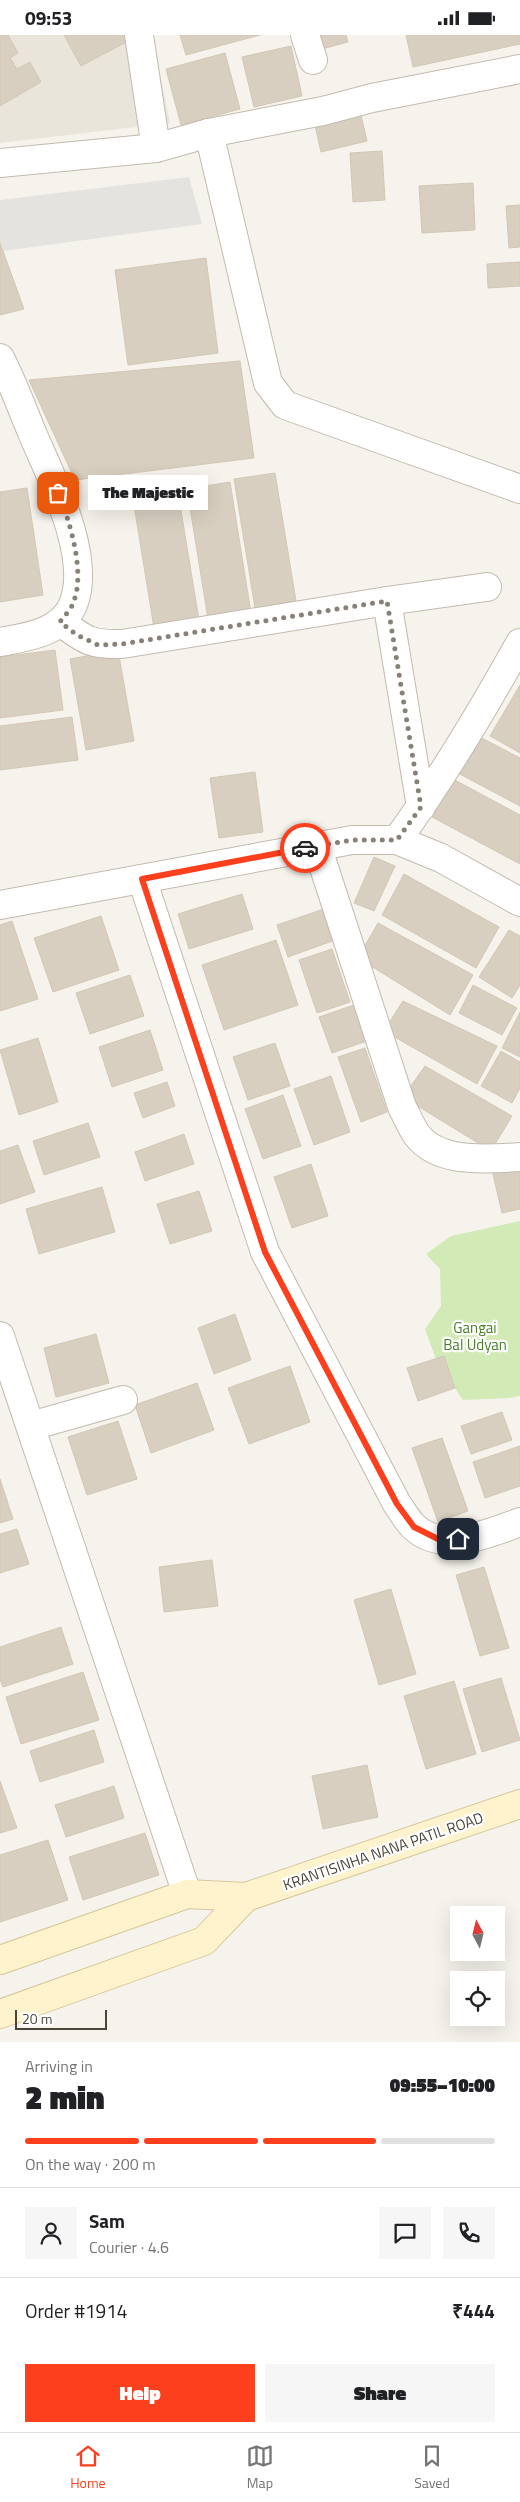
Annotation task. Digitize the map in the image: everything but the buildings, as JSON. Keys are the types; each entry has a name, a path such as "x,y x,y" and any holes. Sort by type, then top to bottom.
{"main road":[{"name":"KRANTISINHA NANA PATIL ROAD","path":"0,1960 187,1893 246,1897 520,1804"},
{"name":"KRANTISINHA NANA PATIL ROAD","path":"0,2014 204,1941 246,1897"}],"street":[{"path":"139,35 156,148"},
{"path":"0,163 156,148 209,133 520,69"},
{"path":"209,133 268,383 285,405 520,489"},
{"path":"0,358 66,511 79,570 74,603 60,622 35,636 0,642"},
{"path":"60,622 77,635 98,645 122,644 387,601 487,587"},
{"path":"387,601 421,807"},
{"path":"397,840 469,736 520,643"},
{"path":"0,905 352,840 397,840 441,858 520,903"},
{"path":"317,846 402,1107 416,1135 435,1152 468,1157 520,1157"},
{"path":"142,879 265,1252 397,1504 414,1527 442,1541 489,1534 520,1522"},
{"path":"0,1336 187,1893"},
{"path":"31,1426 123,1400"}],"shaded area":[{"path":"0,35 152,35 170,123 0,143"},
{"path":"189,177 202,224 3,251 0,243 0,200"}],"green space":[{"name":"Gangai Bal Udyan","path":"520,1221 520,1396 463,1400 437,1362 425,1329 441,1306 440,1269 426,1254 451,1236"}],"way so far":[{"path":"58,493 66,511 79,570 74,603 60,622 77,635 98,645 122,644 387,601 421,807 397,840 352,840 305,848"}],"place":[{"name":"The Majestic","path":"58,493"}],"route":[{"path":"305,848 142,879 265,1252 397,1504 414,1527 442,1541 458,1539"}]}
